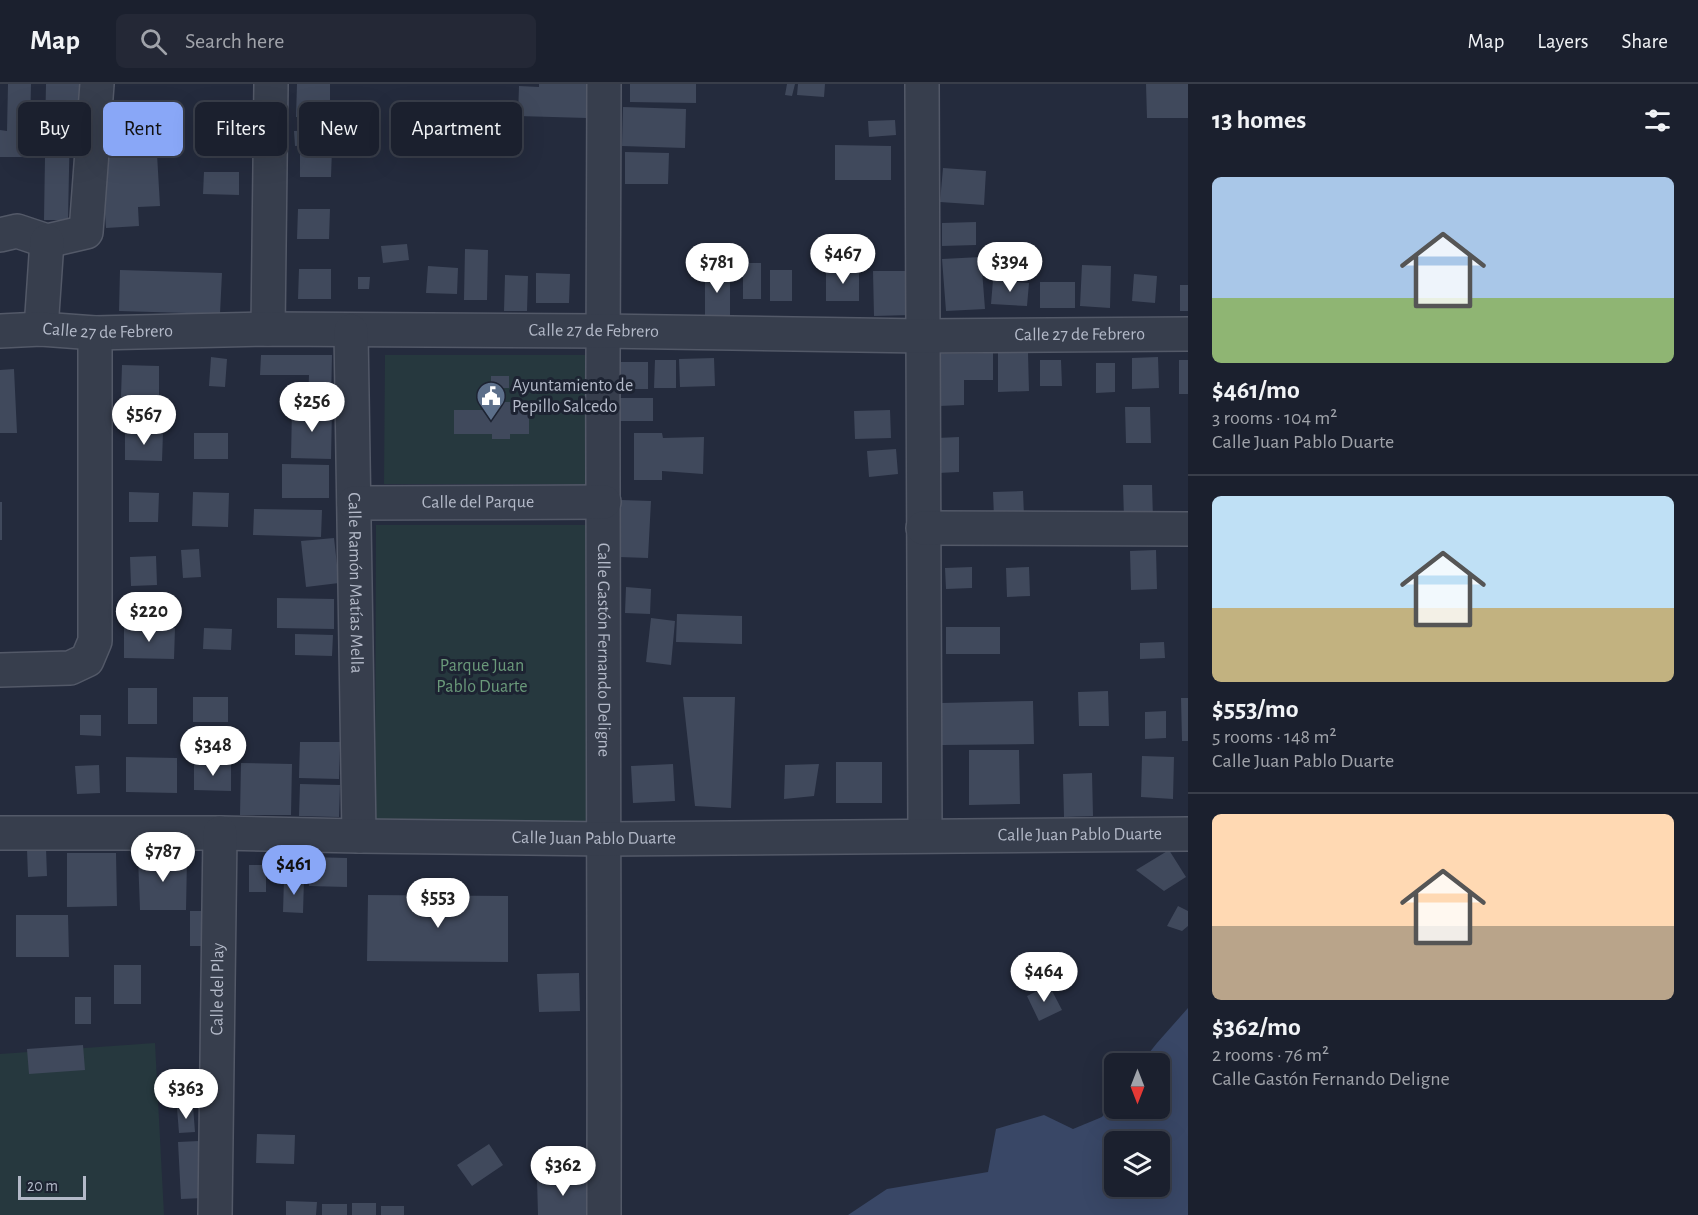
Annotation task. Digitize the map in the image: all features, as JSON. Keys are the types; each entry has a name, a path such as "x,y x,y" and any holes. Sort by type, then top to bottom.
{"street":[{"path":"0,235 17,231 48,241 86,232 97,84"},
{"path":"268,329 271,84"},
{"name":"Calle Gastón Fernando Deligne","path":"604,84 602,331 605,838 604,1215"},
{"path":"921,84 925,835"},
{"path":"41,329 48,241"},
{"name":"Calle 27 de Febrero","path":"0,331 41,329 95,333 268,329 923,336 1188,334"},
{"name":"Calle Ramón Matías Mella","path":"351,331 359,836"},
{"path":"0,670 70,669 87,660 95,641 95,333"},
{"name":"Calle del Parque","path":"354,502 604,502"},
{"path":"923,528 1188,530"},
{"name":"Calle Juan Pablo Duarte","path":"0,833 220,833 605,838 1188,834"},
{"name":"Calle del Play","path":"215,1215 220,833"}],"green space":[{"path":"385,355 589,355 588,484 384,484","holes":["510,402 510,410 529,410 528,434 510,434 510,439 492,434 454,434 454,410 494,410"]},
{"name":"Parque Juan Pablo Duarte","path":"376,525 589,525 589,827 375,827"},
{"path":"155,1043 164,1215 0,1215 0,1054"}],"water":[{"path":"1188,1008 1188,1215 848,1215 887,1189 988,1172 996,1129 1044,1115 1073,1129 1104,1114 1104,1119 1170,1119 1170,1053 1149,1053"}],"building":[{"path":"8,84 31,84 31,102 18,102 18,156 69,156 68,220 44,220 45,157 0,157 0,130 7,131"},
{"path":"46,84 85,84 85,102 46,102"},
{"path":"297,84 330,84 330,102 299,102 299,117 296,117"},
{"path":"539,84 588,84 587,118 522,116 522,102 518,102 519,86 539,87"},
{"path":"630,84 696,84 696,103 630,102"},
{"path":"787,84 795,84 792,96 785,95"},
{"path":"798,84 825,84 824,97 797,95"},
{"path":"1146,84 1188,84 1188,118 1147,118"},
{"path":"623,107 686,109 685,148 622,146"},
{"path":"895,120 896,135 869,137 868,121"},
{"path":"294,131 299,131 299,146 295,146"},
{"path":"835,145 891,146 891,180 835,180"},
{"path":"625,152 669,153 668,184 625,184"},
{"path":"157,156 160,206 138,207 139,226 106,228 101,158"},
{"path":"300,156 332,156 331,177 300,177"},
{"path":"943,168 986,171 984,205 940,202"},
{"path":"204,172 239,172 239,195 203,194"},
{"path":"298,209 330,209 329,239 297,239"},
{"path":"976,222 976,245 942,246 942,223"},
{"path":"407,244 409,260 383,263 381,246"},
{"path":"465,249 488,250 487,300 464,300"},
{"path":"981,257 985,309 946,311 942,259"},
{"path":"743,263 761,263 761,299 743,299"},
{"path":"1082,265 1111,266 1110,308 1080,306"},
{"path":"428,266 458,268 457,294 426,293"},
{"path":"299,269 331,269 331,299 298,299"},
{"path":"120,270 222,273 220,314 119,311"},
{"path":"770,270 792,270 792,301 770,301"},
{"path":"826,270 859,270 859,301 826,301"},
{"path":"873,271 910,271 911,315 874,316"},
{"path":"705,272 730,272 730,316 705,316"},
{"path":"536,273 570,274 569,303 536,303"},
{"path":"1134,274 1157,276 1155,303 1132,301"},
{"path":"505,275 528,276 527,311 504,311"},
{"path":"358,277 370,277 369,289 358,289"},
{"path":"993,280 1029,283 1027,306 991,304"},
{"path":"1040,282 1075,282 1075,308 1040,308"},
{"path":"1180,285 1188,285 1188,311 1180,311"},
{"path":"993,353 993,380 964,380 964,405 939,406 936,354"},
{"path":"998,353 1028,353 1029,391 998,392"},
{"path":"261,355 332,355 331,402 308,402 309,375 260,375"},
{"path":"211,357 227,359 225,387 209,386"},
{"path":"1158,357 1159,388 1132,389 1132,358"},
{"path":"714,358 715,386 680,387 679,359"},
{"path":"655,360 676,360 676,388 654,388"},
{"path":"1040,360 1061,360 1062,386 1040,386"},
{"path":"1179,360 1188,360 1188,394 1179,394"},
{"path":"615,362 648,362 648,389 615,389"},
{"path":"1096,363 1115,363 1115,392 1096,393"},
{"path":"122,365 159,366 159,397 121,397"},
{"path":"14,369 17,433 0,433 0,370"},
{"name":"Ayuntamiento de Pepillo Salcedo","path":"491,376 509,376 509,388 491,388"},
{"path":"613,398 653,398 653,421 614,421"},
{"name":"Ayuntamiento de Pepillo Salcedo","path":"494,402 510,402 510,410 529,410 529,434 510,434 510,439 492,439 492,434 454,434 454,410 494,410"},
{"path":"1125,407 1150,407 1151,443 1126,443"},
{"path":"292,408 332,408 331,459 291,458"},
{"path":"890,410 891,438 855,439 854,411"},
{"path":"125,431 163,432 162,461 125,460"},
{"path":"194,433 228,433 228,459 194,459"},
{"path":"634,433 662,433 663,438 704,437 703,474 662,471 662,480 634,480"},
{"path":"959,437 959,472 938,473 937,438"},
{"path":"896,449 898,474 869,477 867,451"},
{"path":"282,464 329,465 329,498 282,498"},
{"path":"1123,485 1152,485 1153,519 1124,519"},
{"path":"1023,491 1024,516 994,517 993,492"},
{"path":"129,492 159,493 158,522 129,522"},
{"path":"193,492 229,493 228,527 192,526"},
{"path":"621,500 651,501 648,558 619,557"},
{"path":"0,502 2,502 2,540 0,540"},
{"path":"254,509 322,510 321,537 253,535"},
{"path":"334,538 339,583 306,587 301,541"},
{"path":"199,549 201,577 183,578 181,550"},
{"path":"1156,550 1157,589 1131,590 1130,551"},
{"path":"156,556 157,585 131,586 130,557"},
{"path":"972,567 972,588 946,589 945,568"},
{"path":"1029,567 1030,596 1007,597 1006,568"},
{"path":"626,587 651,589 650,614 625,613"},
{"path":"277,598 334,599 334,629 277,628"},
{"path":"677,614 742,616 742,644 676,642"},
{"path":"651,618 675,621 671,665 646,662"},
{"path":"946,627 1000,627 1000,654 946,654"},
{"path":"124,628 175,628 174,659 124,658"},
{"path":"204,628 232,629 231,650 203,649"},
{"path":"295,634 333,635 332,656 295,655"},
{"path":"1164,642 1165,658 1140,659 1140,643"},
{"path":"128,688 157,688 157,724 128,724"},
{"path":"1108,691 1109,726 1079,726 1078,692"},
{"path":"193,697 228,697 228,722 193,722"},
{"path":"683,697 735,697 731,808 695,806"},
{"path":"1181,698 1188,698 1188,741 1182,741"},
{"path":"1033,701 1034,744 942,745 941,703"},
{"path":"1166,711 1166,738 1145,739 1145,712"},
{"path":"80,715 101,715 101,736 80,735"},
{"path":"300,742 340,742 339,779 299,778"},
{"path":"969,750 1019,750 1020,804 969,805"},
{"path":"1142,756 1174,757 1173,799 1141,797"},
{"path":"126,757 177,758 177,793 126,792"},
{"path":"836,762 882,762 882,803 836,803"},
{"path":"241,763 292,764 291,815 240,815"},
{"path":"194,764 231,764 231,791 194,790"},
{"path":"673,764 675,801 633,803 631,766"},
{"path":"819,764 814,796 784,799 785,765"},
{"path":"99,765 100,793 77,794 75,766"},
{"path":"1092,773 1093,816 1064,817 1063,774"},
{"path":"300,784 340,785 339,817 299,816"},
{"path":"46,848 47,876 28,877 27,849"},
{"path":"1169,850 1186,877 1164,891 1136,870"},
{"path":"67,853 116,853 117,906 67,907"},
{"path":"138,857 187,858 186,910 140,910"},
{"path":"309,857 347,858 347,887 309,886"},
{"path":"249,865 266,865 266,892 249,892"},
{"path":"284,879 304,879 303,913 283,912"},
{"path":"368,895 508,896 508,962 367,961"},
{"path":"1178,906 1188,911 1188,926 1182,931 1167,926"},
{"path":"190,911 204,911 204,946 190,946"},
{"path":"16,915 68,915 69,957 16,957"},
{"path":"114,965 141,965 141,1004 114,1004"},
{"path":"579,973 580,1011 539,1012 537,974"},
{"path":"1049,985 1062,1010 1039,1021 1027,996"},
{"path":"75,997 91,997 91,1024 75,1024"},
{"path":"83,1045 85,1070 29,1074 27,1049"},
{"path":"193,1106 195,1132 179,1133 177,1108"},
{"path":"257,1134 295,1135 294,1164 256,1163"},
{"path":"199,1141 203,1198 181,1199 178,1142"},
{"path":"489,1144 503,1165 472,1186 457,1165"},
{"path":"589,1178 589,1215 538,1215 537,1179"},
{"path":"286,1201 317,1202 316,1215 286,1215"},
{"path":"352,1203 376,1203 376,1215 352,1215"},
{"path":"322,1204 347,1204 347,1215 322,1215"},
{"path":"381,1206 404,1206 404,1215 381,1215"}],"place":[{"name":"Ayuntamiento de Pepillo Salcedo","path":"491,422"}]}
